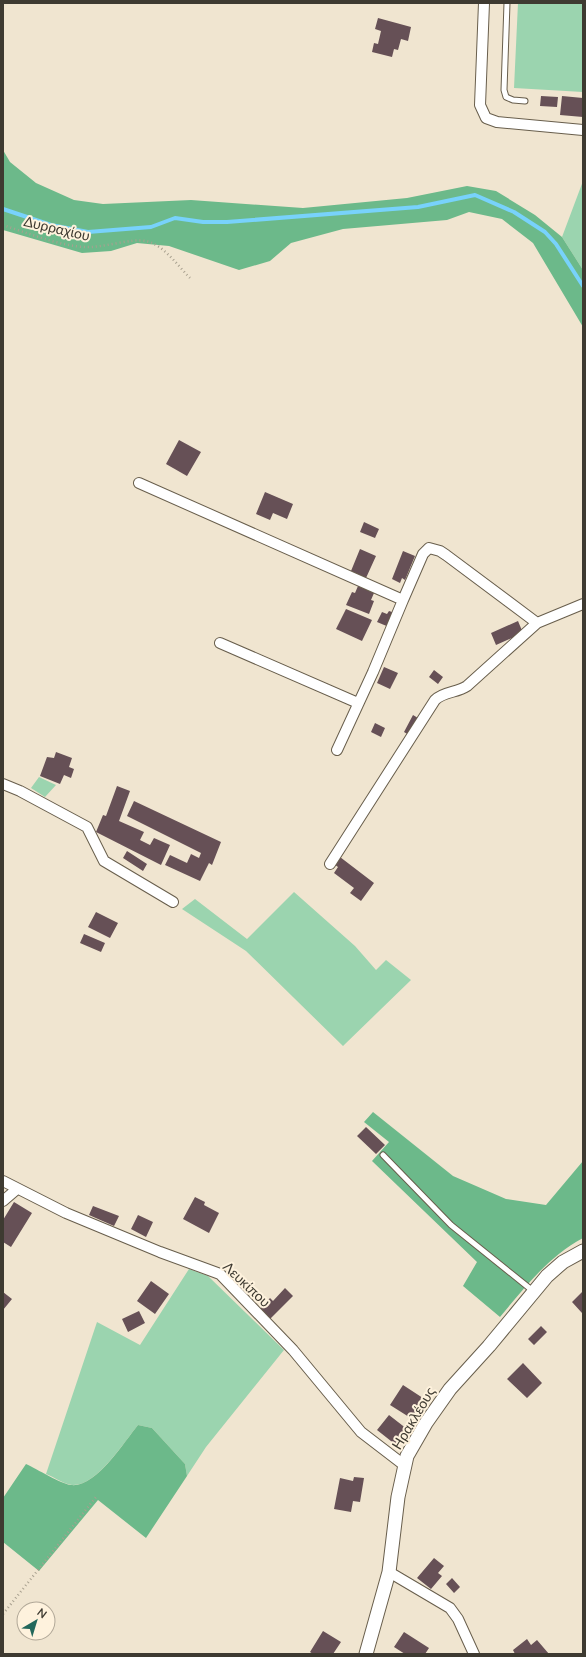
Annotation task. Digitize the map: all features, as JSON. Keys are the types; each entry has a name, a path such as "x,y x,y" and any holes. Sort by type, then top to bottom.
{"street":[{"path":"484,3 480,105 483,114 497,122 583,130"},
{"path":"140,483 402,600"},
{"path":"337,750 402,600 423,554 429,548 435,549 446,555 537,623"},
{"path":"330,864 435,700 442,694 458,691 467,686 537,623 583,604"},
{"path":"220,643 358,703"},
{"path":"3,784 20,791 87,827 104,861 173,902"},
{"name":"Λευκίπου","path":"3,1181 66,1213 220,1274 293,1350 356,1426 374,1443 404,1466"},
{"path":"3,1201 17,1189"},
{"name":"Ηρακλέους","path":"366,1654 389,1572 398,1497 404,1466 413,1445 436,1407 533,1292 555,1268 583,1251"},
{"path":"389,1572 450,1608 458,1619 474,1654"}],"lane":[{"path":"507,3 504,90 506,97 512,100 525,101"},
{"path":"383,1155 451,1225 533,1292"}],"path":[{"name":"Δυρραχίου","path":"3,225 36,236 84,247 146,241 160,248 190,278"},
{"path":"3,1614 96,1497"}],"green space":[{"path":"518,3 583,3 583,92 514,88"},
{"path":"3,150 10,162 36,183 74,200 103,204 191,200 303,208 407,198 467,186 496,191 535,215 562,237 583,270 583,327 533,243 502,219 469,212 447,220 343,229 291,243 270,261 239,270 169,246 137,243 111,251 82,253 3,230"},
{"path":"583,181 583,270 562,237"},
{"path":"39,777 56,785 45,797 31,788"},
{"path":"294,892 355,946 376,970 386,960 411,980 343,1046 246,951 182,909 195,899 247,939"},
{"path":"373,1112 453,1176 506,1199 546,1205 583,1161 583,1238 548,1263 500,1317 463,1286 477,1262 372,1161 389,1142 364,1122"},
{"path":"189,1269 208,1276 284,1350 206,1447 187,1476 185,1464 152,1428 138,1425 109,1462 90,1479 81,1484 72,1485 46,1474 97,1322 140,1345"},
{"path":"138,1425 152,1428 185,1464 187,1476 146,1538 98,1500 39,1571 3,1542 3,1498 26,1464 67,1484 80,1484 90,1479 109,1462"}],"building":[{"path":"378,18 411,27 408,41 401,39 398,50 394,49 392,57 372,52 374,43 378,44 381,31 375,29"},
{"path":"541,96 558,97 557,107 540,106"},
{"path":"562,96 583,98 583,117 560,115"},
{"path":"179,440 201,452 187,476 166,464"},
{"path":"265,492 293,504 287,519 273,513 270,520 256,514"},
{"path":"364,522 379,529 375,538 360,532"},
{"path":"360,549 376,556 366,578 351,571"},
{"path":"403,551 415,556 405,580 402,578 400,583 392,579"},
{"path":"358,586 374,593 371,600 374,601 369,614 346,605 352,592 355,593"},
{"path":"346,609 372,620 362,641 336,629"},
{"path":"389,611 395,613 389,627 377,622 382,612 387,614"},
{"path":"518,621 523,633 496,645 491,633"},
{"path":"384,667 398,673 390,689 377,683"},
{"path":"434,670 443,677 438,684 429,677"},
{"path":"413,715 418,718 409,735 404,732"},
{"path":"375,723 385,728 381,737 371,732"},
{"path":"56,752 72,758 69,767 74,769 71,778 64,775 60,784 40,776 47,757 54,758"},
{"path":"117,786 130,791 119,821 144,832 140,840 150,845 154,838 170,845 161,865 96,832 103,815 106,816"},
{"path":"134,801 221,842 212,865 209,863 200,881 165,865 170,855 187,863 191,854 199,858 201,853 127,816"},
{"path":"127,851 147,864 143,871 123,858"},
{"path":"340,857 374,883 361,901 350,893 354,888 334,873 338,867 334,864"},
{"path":"96,912 118,923 110,938 88,927"},
{"path":"84,934 105,943 101,952 80,943"},
{"path":"366,1127 385,1145 376,1154 357,1136"},
{"path":"195,1197 205,1202 204,1205 219,1213 209,1233 183,1219"},
{"path":"14,1202 32,1213 11,1247 3,1242 3,1220"},
{"path":"93,1206 119,1216 114,1226 89,1215"},
{"path":"138,1215 153,1222 146,1237 131,1229"},
{"path":"151,1281 169,1294 155,1314 137,1301"},
{"path":"285,1288 293,1296 270,1319 260,1309 270,1298 273,1301"},
{"path":"583,1291 583,1312 582,1313 572,1302"},
{"path":"3,1292 12,1299 3,1310"},
{"path":"139,1311 145,1323 128,1332 122,1319"},
{"path":"541,1326 547,1332 534,1345 528,1339"},
{"path":"523,1363 542,1383 527,1398 507,1379"},
{"path":"403,1385 429,1402 417,1422 390,1405"},
{"path":"389,1415 407,1429 396,1445 377,1430"},
{"path":"354,1477 364,1478 360,1502 353,1501 351,1512 334,1509 340,1478 353,1481"},
{"path":"434,1558 444,1566 438,1573 442,1576 431,1589 417,1578"},
{"path":"452,1578 460,1587 454,1593 446,1584"},
{"path":"323,1631 341,1642 333,1654 313,1654 310,1652"},
{"path":"404,1632 429,1648 425,1654 405,1654 394,1647"},
{"path":"527,1639 531,1645 537,1640 549,1654 515,1654 513,1650"}],"waterway":[{"path":"3,209 51,225 88,232 151,227 175,218 203,222 227,222 418,207 475,195 514,212 545,232 556,244 583,286"}]}
